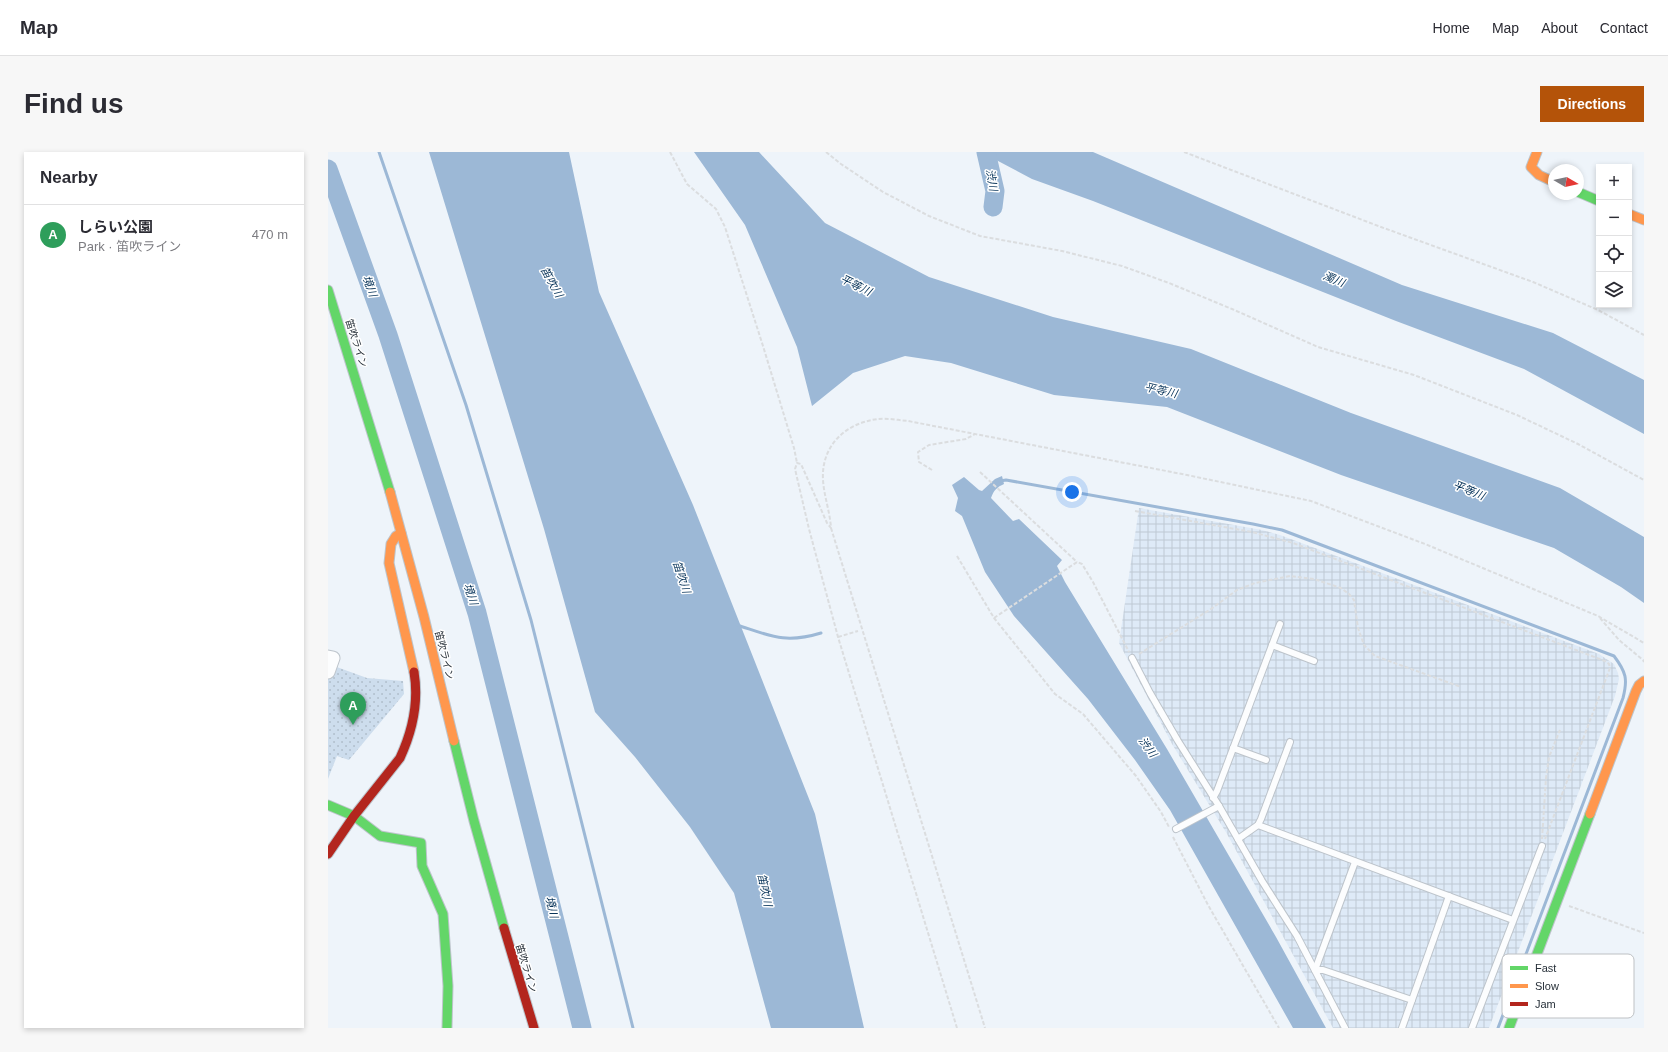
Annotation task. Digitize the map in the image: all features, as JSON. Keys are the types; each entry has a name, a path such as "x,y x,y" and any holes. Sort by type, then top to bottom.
{"main road":[{"path":"1537,152 1531,167 1540,176 1548,179"},
{"path":"1584,195 1597,200"},
{"path":"1632,215 1644,220"},
{"name":"笛吹ライン","path":"328,290 362,393 437,666 468,799 497,905 534,1028"},
{"path":"328,854 354,816 400,758 406,747 415,716 416,688 404,626 390,572 389,554 392,542 396,535 401,533"},
{"path":"1537,954 1636,691 1639,685 1644,682"},
{"path":"328,805 354,816 380,836 421,843 422,866 443,914 448,986 447,1028"},
{"path":"1509,1028 1513,1018"}],"street":[{"path":"328,657 333,658 328,672"}],"lane":[{"path":"1213,798 1280,624"},
{"path":"1272,645 1314,661"},
{"path":"1132,658 1150,693 1213,798 1216,808 1238,839 1262,881 1297,936 1345,1028"},
{"path":"1238,839 1258,826 1290,742"},
{"path":"1233,748 1266,760"},
{"path":"1176,829 1216,808"},
{"path":"1258,826 1514,920"},
{"path":"1472,1028 1542,846"},
{"path":"1315,970 1355,862"},
{"path":"1402,1028 1449,896"},
{"path":"1315,970 1331,973 1412,1000"}],"path":[{"path":"670,152 687,184 716,209 725,227 764,346 794,448 797,463 795,469 809,529 838,637 957,1028"},
{"path":"826,152 841,164 883,192 929,216 980,236 1062,251 1122,266 1169,283 1232,308 1318,347 1414,375 1517,414 1578,444 1644,480"},
{"path":"1184,152 1381,227 1533,282 1598,310 1644,335"},
{"path":"984,1028 831,528 824,496 823,466 831,445 838,436 848,428 866,421 878,419 908,421 1187,475 1311,501 1425,544 1598,616 1644,643"},
{"path":"932,470 919,462 918,452 929,445 966,439 976,434"},
{"path":"797,463 801,464 827,523 831,528"},
{"path":"980,472 1077,562 1082,564 1093,582 1132,658 1211,609 1236,590 1255,583 1290,576 1314,579 1341,588 1349,594 1354,600 1358,628 1364,645 1374,656 1461,687"},
{"path":"1136,511 1252,532 1293,543 1605,661 1609,664 1610,668 1542,846"},
{"path":"956,556 994,618 1055,694 1083,714 1140,782 1161,812 1208,905 1279,1028"},
{"path":"994,618 1077,562"},
{"path":"1598,616 1619,640 1644,662"},
{"path":"838,637 858,631"},
{"path":"1542,846 1546,778 1549,757 1560,730"},
{"path":"1557,901 1644,933"}],"shaded area":[{"path":"1139,508 1262,530 1280,535 1599,654 1614,664 1619,679 1615,696 1517,954 1502,954 1502,994 1489,1028 1333,1028 1227,834 1172,744 1119,643"},
{"path":"334,666 367,678 403,681 404,694 349,760 337,756 328,779 328,675"}],"water":[{"name":"笛吹川","path":"429,152 569,152 599,292 693,505 815,814 864,1028 771,1028 734,893 690,827 635,757 595,712 544,529"},
{"name":"平等川","path":"694,152 759,152 825,223 929,277 1053,317 1191,349 1351,413 1560,488 1644,537 1644,603 1621,587 1554,548 1341,475 1167,407 1054,395 951,363 905,356 853,373 812,406 797,347 745,225"},
{"name":"濁川","path":"981,152 1093,152 1402,285 1553,333 1644,380 1644,434 1524,369 1396,321 1093,201 1032,179"},
{"path":"1002,476 1004,484 996,489 991,498 1013,521 1019,519 1062,560 1057,566 1065,582 1167,749 1276,937 1326,1028 1293,1028 1170,810 1135,760 1088,699 1014,616 985,572 962,516 955,511 958,498 952,485 964,477 982,491 995,479"}],"waterway":[{"path":"379,152 466,405 531,620 633,1028"},
{"name":"渋川","path":"986,152 995,191 993,207"},
{"name":"境川","path":"328,169 388,335 477,613 582,1028"},
{"path":"1000,481 1006,480 1282,530 1614,656 1625,676 1626,681 1623,698 1526,954"},
{"path":"737,625 769,635 788,638 797,638 821,633"},
{"path":"1498,1028 1502,1017"}],"traffic: fast":[{"path":"1584,195 1597,200"},
{"path":"328,290 390,492"},
{"path":"454,741 474,821 504,928"},
{"path":"328,805 354,816 380,836 421,843 422,866 443,914 448,986 447,1028"},
{"path":"1537,954 1590,814"},
{"path":"1509,1028 1513,1018"}],"traffic: slow":[{"path":"1537,152 1531,167 1539,175 1548,179"},
{"path":"1632,215 1644,220"},
{"path":"390,492 424,617 454,741"},
{"path":"401,533 396,536 391,544 389,563 414,672"},
{"path":"1590,814 1636,691 1639,685 1644,681"}],"traffic: jam":[{"path":"328,854 354,816 400,758 405,747 414,716 416,694 414,672"},
{"path":"504,928 534,1028"}],"place":[{"name":"しらい公園","path":"353,725"}]}
